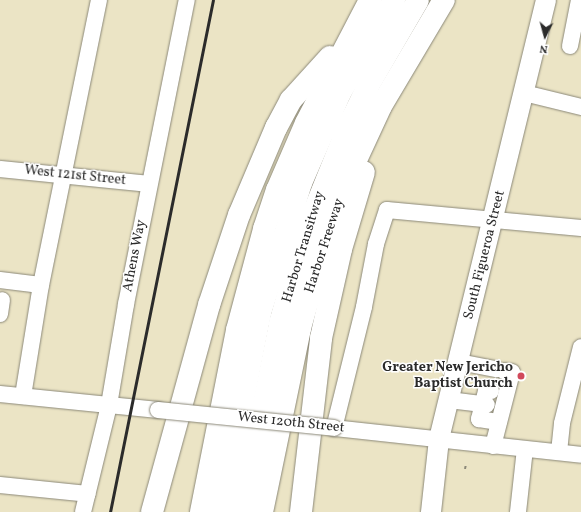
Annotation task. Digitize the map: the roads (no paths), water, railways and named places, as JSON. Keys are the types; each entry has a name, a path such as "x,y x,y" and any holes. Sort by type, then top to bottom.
{"highway":[{"path":"206,509 237,330 264,229 293,151 351,34 370,0"},
{"name":"Harbor Transitway","path":"206,509 260,312 291,211 340,93 394,0"},
{"name":"Harbor Transitway","path":"242,512 279,331 306,231 348,127 368,86 418,0"},
{"path":"301,512 321,338 341,249 364,173 386,114 439,7"},
{"name":"Harbor Freeway","path":"262,512 300,328 327,232 344,186 381,106 439,7"},
{"path":"152,512 211,298 239,215 276,128 291,100 351,34"},
{"path":"265,512 274,452"}],"main road":[{"name":"South Figueroa Street","path":"431,512 439,439 494,219 546,0"}],"street":[{"path":"23,396 41,285 99,0"},
{"name":"Athens Way","path":"83,512 109,405 149,184 187,0"},
{"path":"570,46 579,0"},
{"path":"524,93 581,107"},
{"name":"West 121st Street","path":"0,169 149,184"},
{"path":"334,428 364,307 376,244 387,210 581,228"},
{"path":"0,280 41,285"},
{"path":"559,452 562,423 581,347"},
{"path":"459,362 496,391"},
{"path":"449,400 496,391"},
{"path":"493,446 496,391"},
{"name":"West 120th Street","path":"0,394 581,455"},
{"path":"518,512 525,449"},
{"path":"0,485 88,494"}],"tunnel":[{"path":"494,382 501,383"}],"railway":[{"path":"110,512 213,0"}],"place":[{"name":"Greater New Jericho Baptist Church","path":"521,376"}]}
